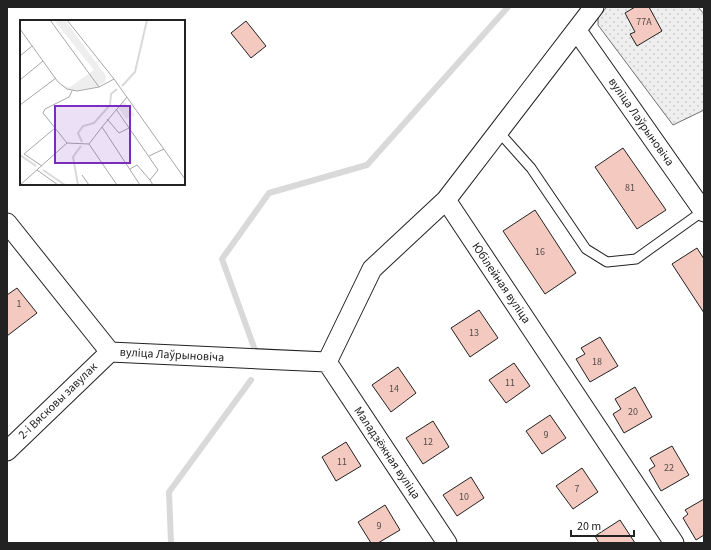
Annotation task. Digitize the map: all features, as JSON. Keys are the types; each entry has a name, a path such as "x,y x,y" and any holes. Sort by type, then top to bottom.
{"street":[{"path":"327,362 372,269 446,200 594,7"},
{"name":"вуліца Лаўрыновіча","path":"577,31 703,211"},
{"name":"Юбілейная вуліца","path":"446,200 674,543"},
{"name":"вуліца Лаўрыновіча","path":"7,222 110,352 327,362"},
{"name":"2-і Вясковы завулак","path":"7,451 110,352"},
{"name":"Маладзёжная вуліца","path":"327,362 447,543"}],"lane":[{"path":"498,131 531,168 586,249 607,262 636,259 703,211"}],"shaded area":[{"path":"607,7 698,7 704,14 704,110 673,125 598,25 598,17"}],"building":[{"path":"635,7 649,7 662,31 637,46 630,34 635,32 625,13"},
{"path":"246,21 266,46 251,58 231,33"},
{"path":"623,148 666,210 637,229 595,167"},
{"path":"535,210 576,273 545,294 503,231"},
{"path":"697,248 704,259 704,313 672,264"},
{"path":"17,288 37,313 7,336 7,295"},
{"path":"479,310 498,338 470,357 451,328"},
{"path":"600,337 618,366 590,382 576,359 585,354 581,348"},
{"path":"514,363 530,386 506,403 489,380"},
{"path":"398,367 416,393 391,412 372,385"},
{"path":"635,387 652,417 624,433 613,414 621,409 615,399"},
{"path":"550,415 566,438 542,454 526,431"},
{"path":"433,421 449,447 423,464 406,438"},
{"path":"346,442 361,466 336,481 322,457"},
{"path":"672,446 689,475 661,491 649,470 655,466 650,458"},
{"path":"582,468 598,492 573,509 556,486"},
{"path":"471,477 484,498 457,516 443,495"},
{"path":"704,499 704,535 696,540 683,518 688,514 685,510"},
{"path":"385,505 400,530 378,543 371,543 358,522"},
{"path":"620,520 635,543 599,543 595,536"}],"waterway":[{"path":"255,350 222,259 269,193 367,165 508,7"},
{"path":"171,543 169,492 251,380"}]}
